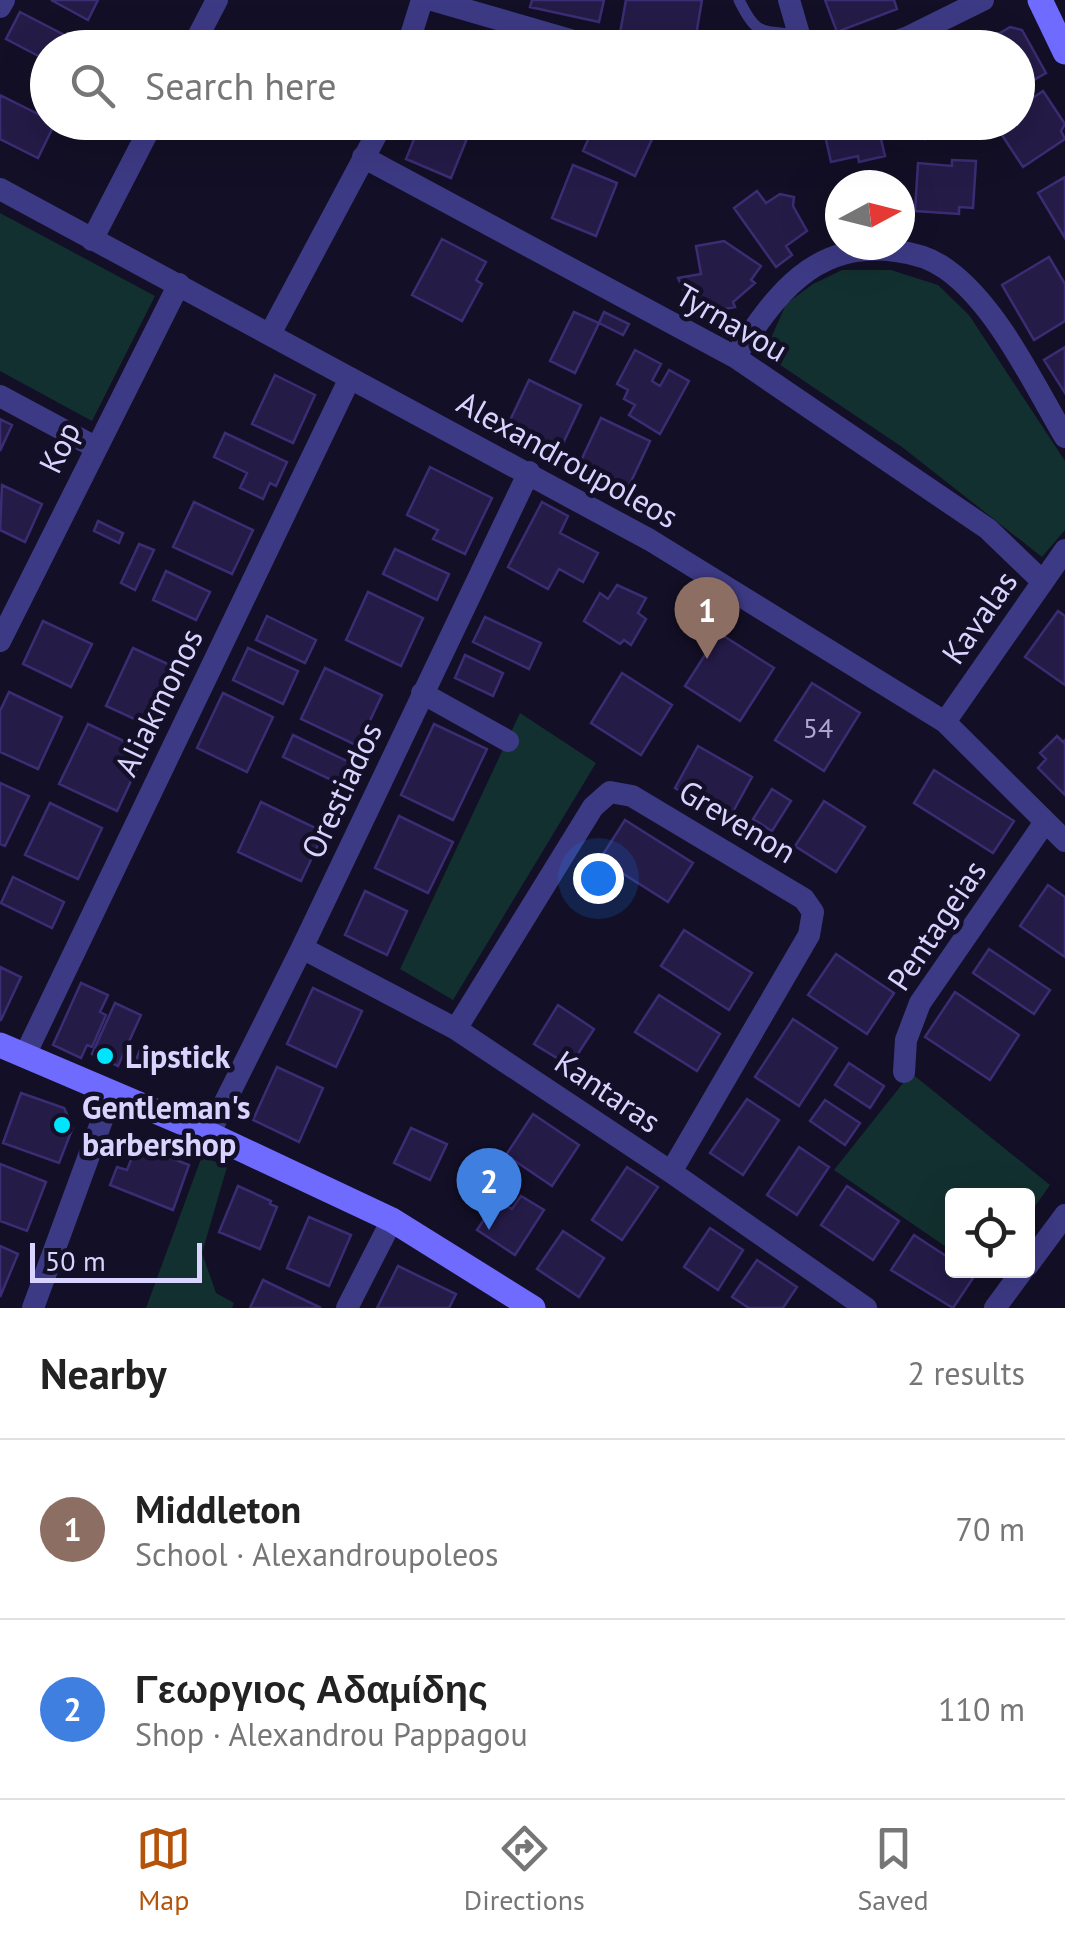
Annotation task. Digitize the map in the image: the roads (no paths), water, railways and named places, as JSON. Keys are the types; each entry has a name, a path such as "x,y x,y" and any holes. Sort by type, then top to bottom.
{"street":[{"path":"0,7 4,0"},
{"path":"201,30 217,0"},
{"path":"413,30 422,0"},
{"path":"432,0 536,30"},
{"path":"789,0 798,30"},
{"path":"922,30 983,0"},
{"path":"1040,0 1065,52"},
{"path":"92,240 144,140"},
{"path":"270,334 373,140"},
{"name":"Tyrnavou","path":"363,157 735,357 988,530 1044,582"},
{"name":"Alexandroupoleos","path":"0,189 650,540 945,722 1065,841"},
{"path":"735,357 769,305 808,269 851,250 914,254 945,268 972,293 1002,331 1065,436"},
{"name":"Kop","path":"0,641 179,284"},
{"name":"Aliakmonos","path":"25,1055 350,378"},
{"path":"0,396 96,447"},
{"name":"Orestiados","path":"208,1134 302,948 530,472"},
{"name":"Kavalas","path":"945,722 1065,550"},
{"path":"422,692 508,741"},
{"name":"Grevenon","path":"456,1029 592,807 610,792 632,796 804,899 813,912 809,934 671,1172"},
{"name":"Pentageias","path":"904,1072 906,1040 920,1003 1045,822"},
{"name":"Kantaras","path":"302,948 456,1029 866,1308"},
{"path":"0,1045 208,1134 392,1220 532,1308"},
{"path":"32,1308 112,1093"},
{"path":"1035,1256 1065,1215"},
{"path":"347,1308 392,1220"},
{"path":"996,1308 1018,1278"}],"lane":[{"path":"738,0 751,26 759,30"}],"place":[{"name":"Middleton","path":"707,659"},
{"name":"Lipstick","path":"105,1056"},
{"name":"Gentleman's barbershop","path":"62,1125"},
{"name":"Γεωργιος Αδαμίδης","path":"489,1230"}]}
